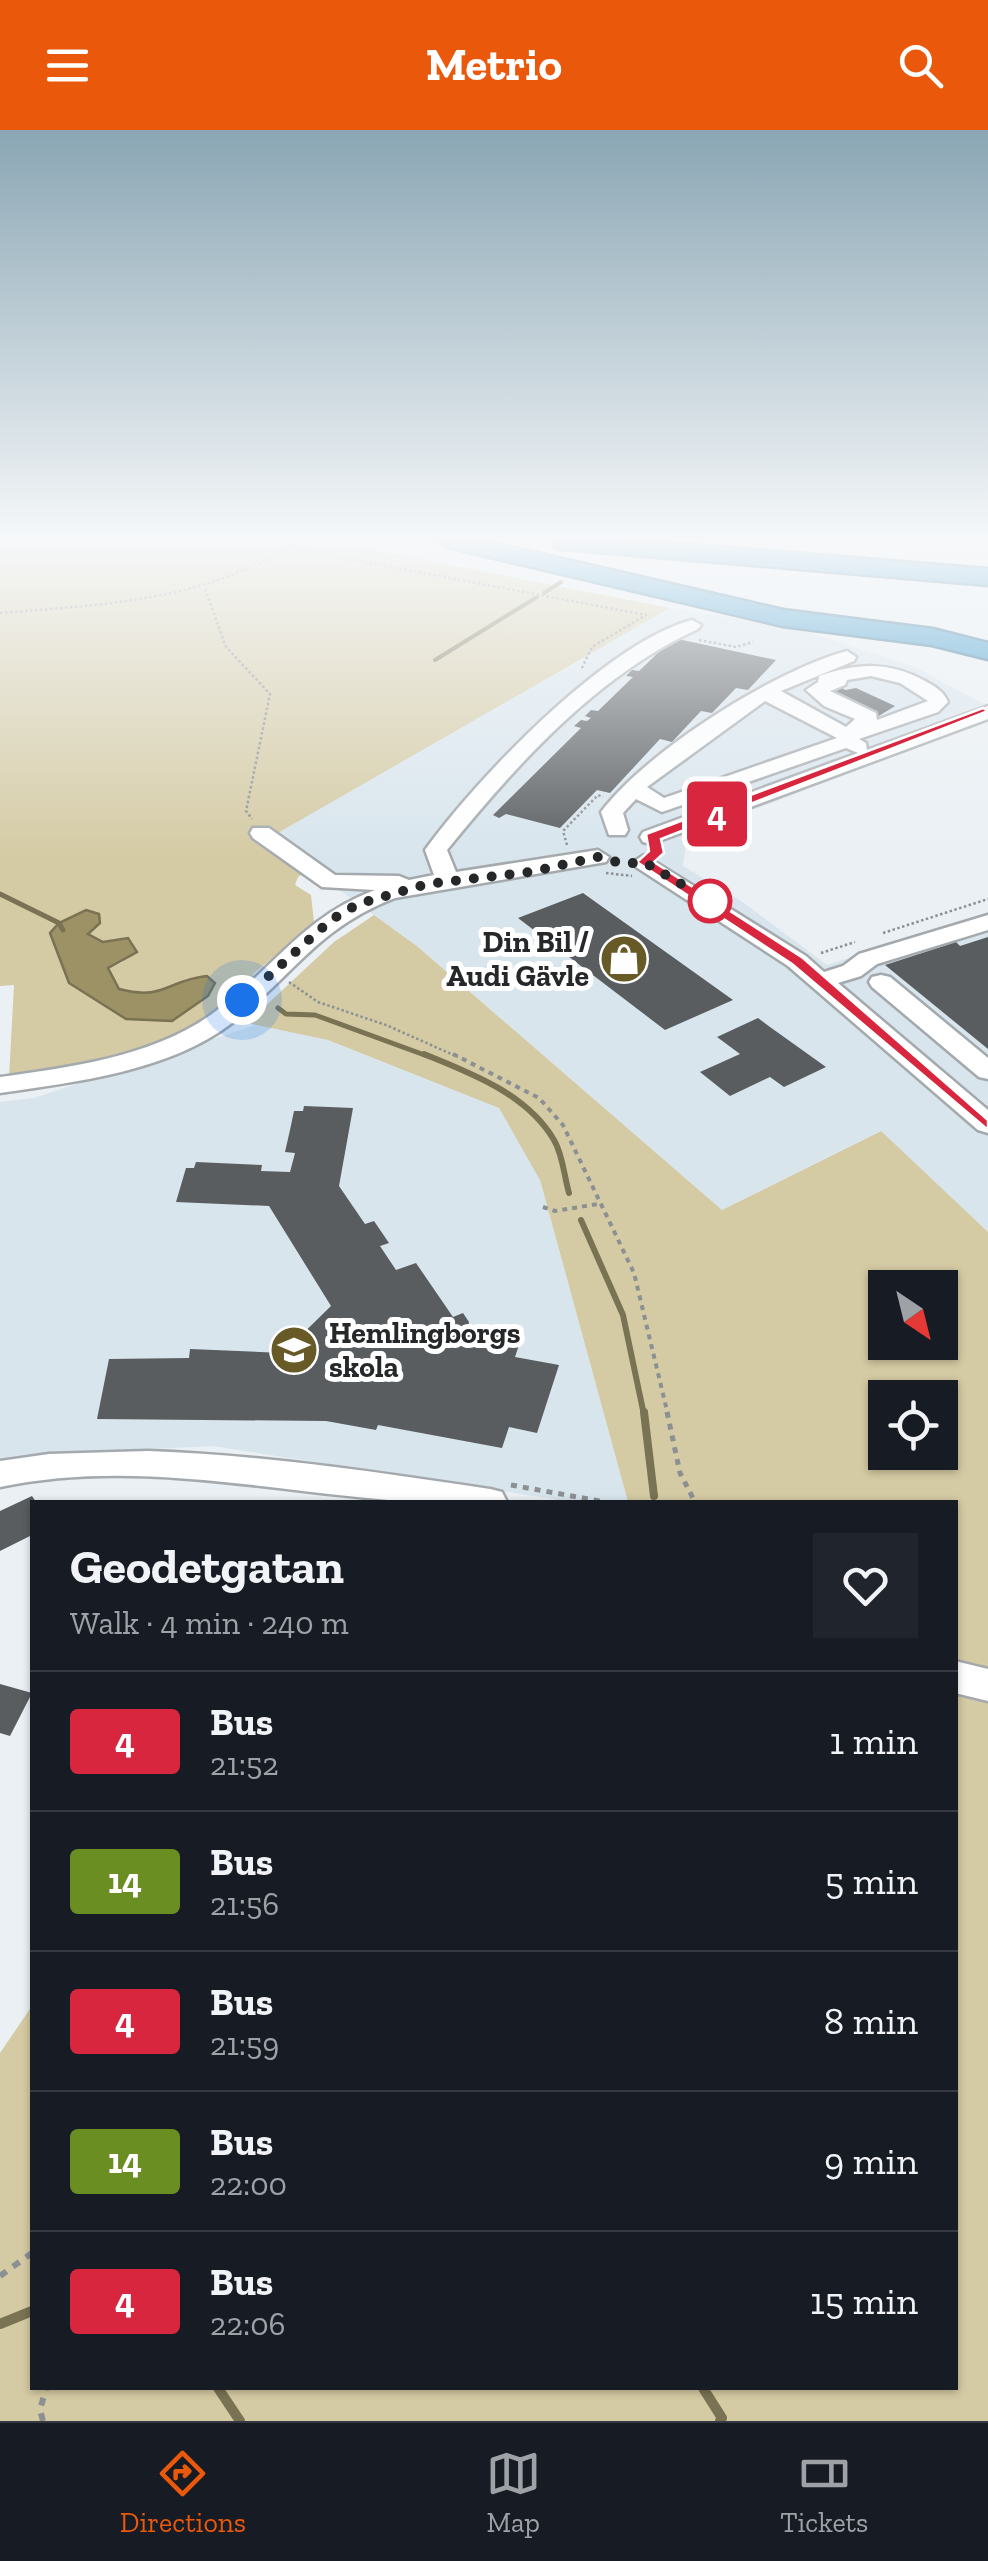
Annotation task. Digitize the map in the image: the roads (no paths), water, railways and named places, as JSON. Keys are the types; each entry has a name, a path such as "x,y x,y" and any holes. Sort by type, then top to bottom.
{"street":[{"path":"437,883 436,850 460,820 561,716 649,647"},
{"path":"617,830 612,812 646,775 789,678 847,657"},
{"path":"626,795 662,806 931,708 938,702 934,696 884,669 853,670 768,695"},
{"path":"848,738 869,717 831,702 816,690 824,684 881,675 897,680 931,708"},
{"path":"768,695 875,755"},
{"path":"590,859 591,842 600,834 617,830 651,837 985,713"},
{"path":"261,834 330,882 437,883"},
{"path":"643,870 656,853 656,842 651,837"},
{"path":"0,1085 98,1067 206,1031 331,920 358,904 437,883 590,859 643,870 797,961 983,1114"},
{"path":"330,882 326,916 331,920"},
{"path":"820,981 852,971 868,959 988,922"},
{"path":"881,982 988,1071"},
{"path":"0,1474 24,1468 151,1463 306,1476 476,1500"},
{"path":"958,1677 988,1686"}],"waterway":[{"path":"435,660 456,647"},
{"path":"0,894 59,923 63,930"},
{"path":"278,1008 286,1014 315,1015 430,1057"},
{"path":"424,1054 497,1087 529,1110 557,1146 569,1193"},
{"path":"581,1220 623,1315 644,1415"},
{"path":"644,1412 654,1496"},
{"path":"0,2324 30,2312"},
{"path":"219,2390 240,2421"},
{"path":"704,2390 722,2418 720,2421"}],"place":[{"name":"Din Bil / Audi Gävle","path":"624,959"},
{"name":"Hemlingborgs skola","path":"294,1350"}]}
